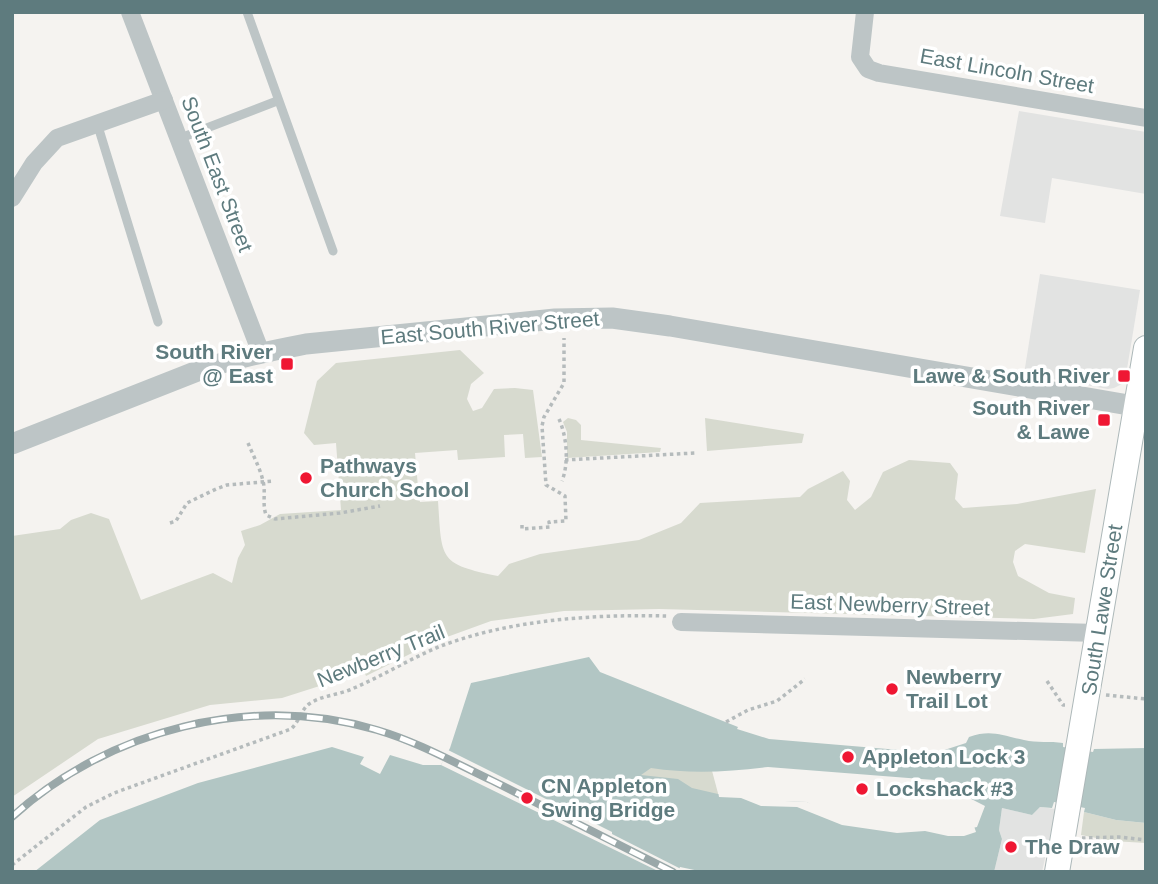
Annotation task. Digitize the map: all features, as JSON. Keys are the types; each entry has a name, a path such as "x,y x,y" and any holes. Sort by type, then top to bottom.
{"main road":[{"name":"South Lawe Street","path":"1057,872 1097,633 1141,407 1146,348"}],"street":[{"name":"South East Street","path":"130,12 261,353"},
{"name":"East Lincoln Street","path":"865,12 860,57 863,64 879,73 1146,118"},
{"path":"12,198 34,163 57,138 163,100"},
{"name":"East South River Street","path":"12,444 210,367 261,353 306,344 555,319 612,318 670,326 1141,407"},
{"name":"East Newberry Street","path":"681,622 1097,633"}],"lane":[{"path":"247,12 333,251"},
{"path":"178,139 277,100"},
{"path":"97,123 158,322"}],"path":[{"path":"522,525 522,529 550,527 550,522 566,521 565,496 546,485 542,426 544,417 564,383 564,338"},
{"path":"559,419 565,433 565,473 562,481"},
{"path":"248,443 263,481 262,503 265,515 275,519 380,506"},
{"path":"565,460 695,453"},
{"path":"170,523 176,521 187,503 216,489 227,485 273,481"},
{"name":"Newberry Trail","path":"12,865 86,807 105,797 291,729 298,723 306,706 314,701 350,690 435,649 521,625 550,621 647,616 672,617 681,622"},
{"path":"726,722 759,706 777,701 805,679"},
{"path":"1047,681 1063,705"},
{"path":"1077,835 1083,838 1119,837 1146,840"}],"shaded area":[{"path":"1019,111 1146,132 1146,194 1052,178 1045,223 1000,216"},
{"path":"1040,274 1140,290 1126,375 1122,384 1108,389 1024,374"},
{"path":"460,350 484,373 471,384 467,399 473,411 482,408 494,389 533,390 542,457 525,458 523,434 504,435 505,457 458,460 457,450 415,453 418,487 415,488 416,496 419,496 420,502 438,501 443,547 447,556 464,567 498,576 509,564 540,554 639,540 681,523 700,503 800,497 808,489 843,471 850,481 847,500 855,510 871,497 883,472 909,460 950,463 958,474 955,499 963,508 1017,504 1096,489 1085,553 1025,544 1015,551 1013,562 1018,576 1049,593 1075,598 1073,614 1034,619 659,609 564,611 491,621 436,641 366,676 361,664 329,683 282,698 210,705 98,739 12,797 12,536 60,529 71,520 91,513 109,519 141,600 213,573 232,583 238,558 245,545 241,531 280,514 341,510 336,443 314,445 304,433 317,381 336,363"},
{"path":"568,418 581,425 581,440 661,448 660,452 567,458 567,432 563,422"},
{"path":"705,418 804,434 802,443 707,451"},
{"path":"589,657 600,672 738,727 737,729 769,739 935,753 966,743 969,737 991,733 1029,741 1063,743 1063,747 1093,752 1094,749 1146,748 1146,823 1116,820 1084,812 1085,808 1054,802 1052,808 1040,807 1032,815 1002,808 999,830 1002,839 994,872 704,872 680,867 678,872 34,872 100,820 198,783 332,747 364,757 360,764 380,774 390,755 423,765 441,765 450,748 471,683","holes":["768,767 934,780 985,806 977,827 953,832 825,815 807,802 762,803 749,796 718,794 692,788 678,779 641,775 651,768 709,772"]},
{"path":"631,764 711,767 719,797 653,793"},
{"path":"1040,807 1056,809 1042,872 994,872 1002,839 999,830 1002,808 1032,815"},
{"path":"1084,812 1116,820 1146,823 1146,843 1112,841 1081,835"}],"pier":[{"name":"CN Appleton Swing Bridge","path":"448,750 612,832 681,869 680,872 660,872 441,765"},
{"path":"718,791 749,793 763,800 807,802 826,812 875,820 918,821 951,829 974,826 976,832 964,836 948,836 925,831 897,833 842,825 797,807 761,806 741,798 719,797"}],"railway":[{"path":"12,817 50,786 92,761 137,741 184,727 232,718 280,716 329,720 377,730 422,747 673,872"}],"place":[{"name":"South River @ East","path":"287,364"},
{"name":"Lawe & South River","path":"1124,376"},
{"name":"South River & Lawe","path":"1104,420"},
{"name":"Pathways Church School","path":"306,478"},
{"name":"Newberry Trail Lot","path":"892,689"},
{"name":"Appleton Lock 3","path":"848,757"},
{"name":"Lockshack #3","path":"862,789"},
{"name":"CN Appleton Swing Bridge","path":"527,798"},
{"name":"The Draw","path":"1011,847"}]}
